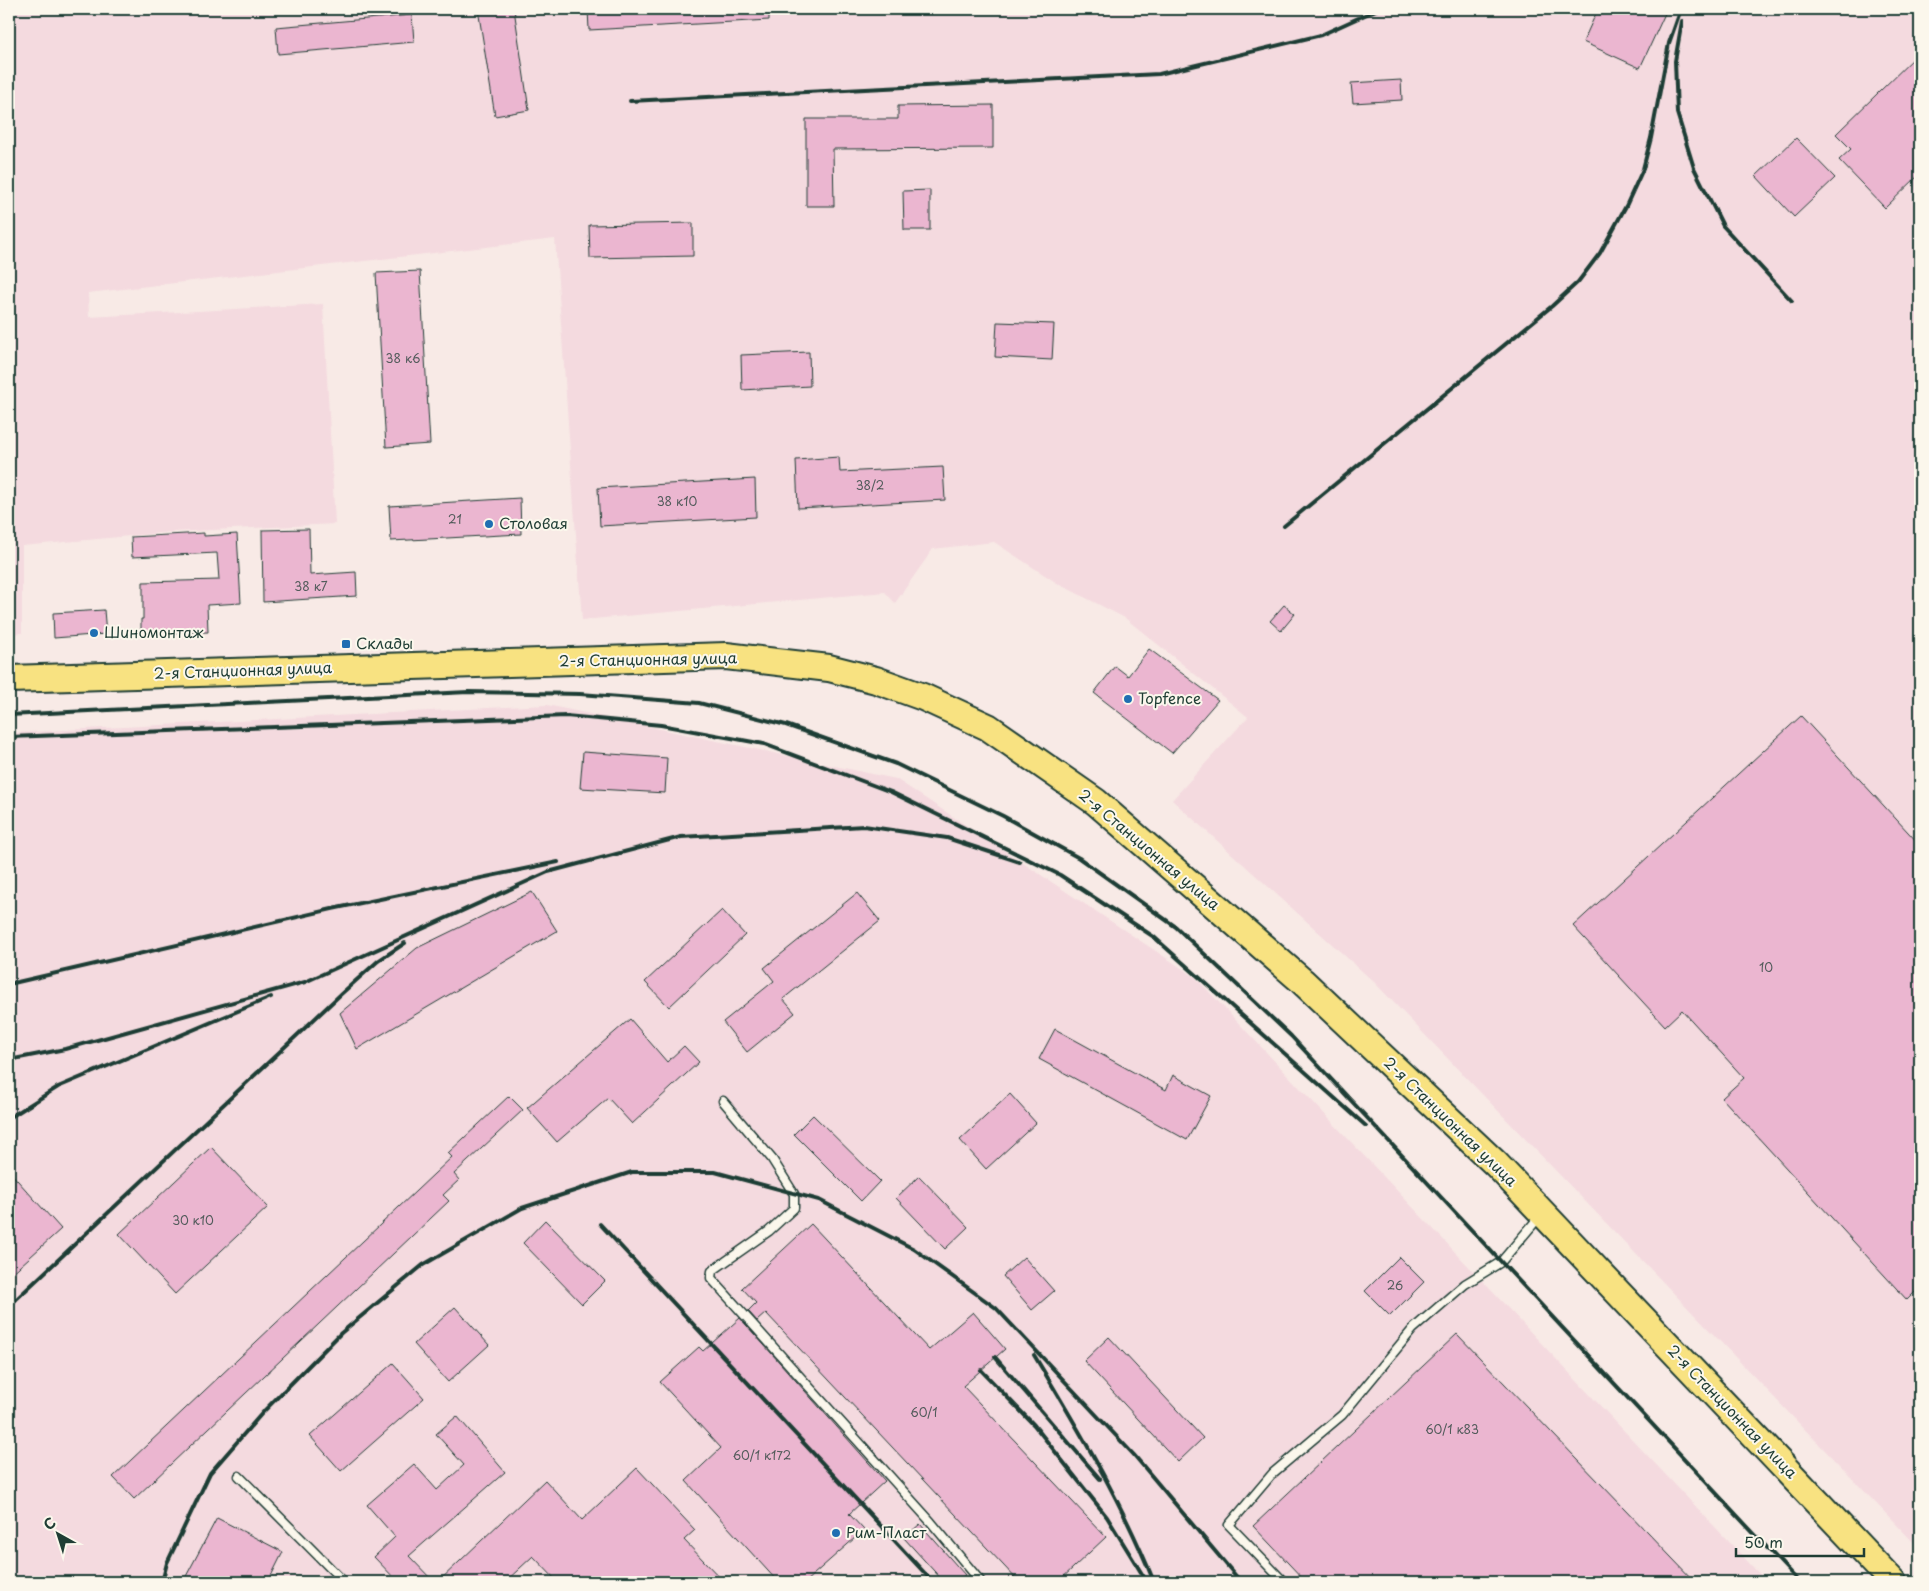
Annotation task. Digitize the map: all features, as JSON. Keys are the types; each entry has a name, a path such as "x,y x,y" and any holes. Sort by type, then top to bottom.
{"main road":[{"name":"2-я Станционная улица","path":"9,679 726,656 829,668 876,680 923,697 988,727 1096,802 1302,981 1496,1164 1894,1582"}],"lane":[{"path":"723,1101 772,1159 794,1194 794,1208 769,1231 712,1271 711,1278 931,1522 981,1582"},
{"path":"1284,1582 1229,1525 1273,1473 1342,1415 1413,1328 1465,1284 1501,1262 1542,1213"},
{"path":"239,1476 344,1582"}],"shaded area":[{"path":"9,9 1920,9 1920,1549 1374,982 1172,800 1248,717 1125,618 1057,583 994,542 933,549 895,603 885,592 582,620 555,239 88,293 89,317 323,304 335,524 173,532 22,546 22,633 9,634"},
{"path":"547,705 896,779 1195,977 1767,1582 9,1582 9,733"}],"building":[{"path":"478,9 514,9 529,110 495,116"},
{"path":"588,9 769,9 769,20 589,30"},
{"path":"1598,9 1667,9 1640,68 1583,42"},
{"path":"412,15 414,42 278,54 276,27"},
{"path":"1920,52 1920,174 1885,208 1839,160 1851,149 1836,134"},
{"path":"1401,80 1402,100 1353,103 1351,83"},
{"path":"993,105 993,148 833,149 834,206 806,206 806,119 898,119 898,106"},
{"path":"1796,138 1835,178 1794,217 1756,176"},
{"path":"930,190 930,230 904,230 903,191"},
{"path":"693,223 693,256 590,258 589,225"},
{"path":"420,271 430,444 386,447 376,273"},
{"path":"997,322 1054,324 1052,360 995,357"},
{"path":"809,352 810,386 742,390 741,355"},
{"path":"839,457 840,472 943,467 945,500 798,508 796,460"},
{"path":"755,479 756,517 600,526 598,488"},
{"path":"520,498 521,534 391,541 389,506"},
{"path":"309,529 310,575 356,572 357,596 263,602 262,530"},
{"path":"204,533 204,536 237,534 241,603 207,605 208,632 141,634 143,582 219,580 217,553 132,557 131,537"},
{"path":"1284,605 1295,614 1281,631 1270,621"},
{"path":"104,610 106,634 54,638 53,613"},
{"path":"1149,649 1218,700 1172,753 1094,693 1115,666 1128,676"},
{"path":"1801,716 1920,845 1920,1287 1907,1300 1722,1098 1744,1078 1682,1010 1665,1026 1573,926"},
{"path":"583,752 667,758 665,793 580,788"},
{"path":"532,892 557,931 357,1049 340,1013 417,948"},
{"path":"857,893 880,921 783,999 795,1013 747,1052 723,1022 774,981 764,968"},
{"path":"722,910 745,935 669,1007 645,982"},
{"path":"630,1019 667,1062 684,1046 699,1062 632,1124 608,1098 557,1142 527,1108"},
{"path":"1055,1029 1166,1090 1173,1075 1211,1096 1187,1140 1039,1059"},
{"path":"1010,1094 1036,1123 986,1169 960,1140"},
{"path":"509,1096 523,1110 454,1174 459,1180 443,1195 449,1201 134,1499 113,1477 452,1157 448,1153"},
{"path":"813,1115 880,1181 861,1201 794,1134"},
{"path":"211,1147 268,1207 175,1294 119,1234"},
{"path":"9,1171 61,1229 9,1276"},
{"path":"919,1176 968,1227 945,1249 896,1198"},
{"path":"545,1220 605,1281 582,1304 523,1243"},
{"path":"811,1224 929,1350 973,1312 1005,1349 963,1386 1106,1537 1058,1582 1019,1582 766,1313 757,1321 748,1311 756,1303 742,1288"},
{"path":"1024,1257 1054,1291 1032,1310 1003,1276"},
{"path":"1399,1257 1424,1282 1390,1316 1365,1291"},
{"path":"455,1307 489,1345 448,1382 414,1344"},
{"path":"740,1318 885,1481 849,1514 864,1530 805,1582 778,1582 686,1481 721,1448 660,1382 699,1347 703,1351"},
{"path":"1457,1334 1695,1582 1306,1582 1253,1526"},
{"path":"1109,1337 1203,1438 1178,1462 1084,1361"},
{"path":"393,1363 424,1398 341,1471 310,1436"},
{"path":"457,1416 505,1472 409,1556 434,1582 398,1582 374,1557 395,1537 367,1505 414,1464 437,1490 464,1465 436,1434"},
{"path":"637,1468 695,1530 684,1540 724,1582 558,1582 533,1556 505,1582 438,1582 545,1480 582,1520"},
{"path":"217,1518 283,1552 268,1582 183,1582"},
{"path":"920,1524 965,1575 956,1582 944,1582 904,1538"}],"railway":[{"path":"630,101 1159,74 1321,35 1378,9"},
{"path":"1284,526 1552,306 1578,282 1600,253 1626,206 1643,169 1651,138 1669,43 1681,9"},
{"path":"1682,21 1675,61 1677,113 1694,168 1723,226 1792,301"},
{"path":"9,715 468,692 580,694 699,703 786,725 896,764 1003,816 1079,858 1176,927 1291,1036 1799,1582"},
{"path":"9,737 566,716 661,725 764,744 891,792 1060,875 1154,937 1366,1126"},
{"path":"9,1060 65,1049 305,982 548,872 681,837 864,826 947,838 1020,862"},
{"path":"9,984 332,909 558,862"},
{"path":"9,1306 341,994 378,961 405,943"},
{"path":"9,1118 58,1087 271,997"},
{"path":"162,1582 167,1563 210,1473 264,1411 341,1333 423,1265 522,1208 632,1172 715,1172 819,1200 914,1249 996,1308 1134,1455 1241,1582"},
{"path":"600,1224 933,1582"},
{"path":"1034,1355 1114,1494 1154,1582"},
{"path":"995,1357 1100,1479"},
{"path":"981,1370 1034,1425 1107,1517 1147,1582"}],"place":[{"name":"Столовая","path":"489,524"},
{"name":"Шиномонтаж","path":"94,633"},
{"name":"Склады","path":"346,644"},
{"name":"Topfence","path":"1128,699"},
{"name":"Рим-Пласт","path":"836,1533"}]}
